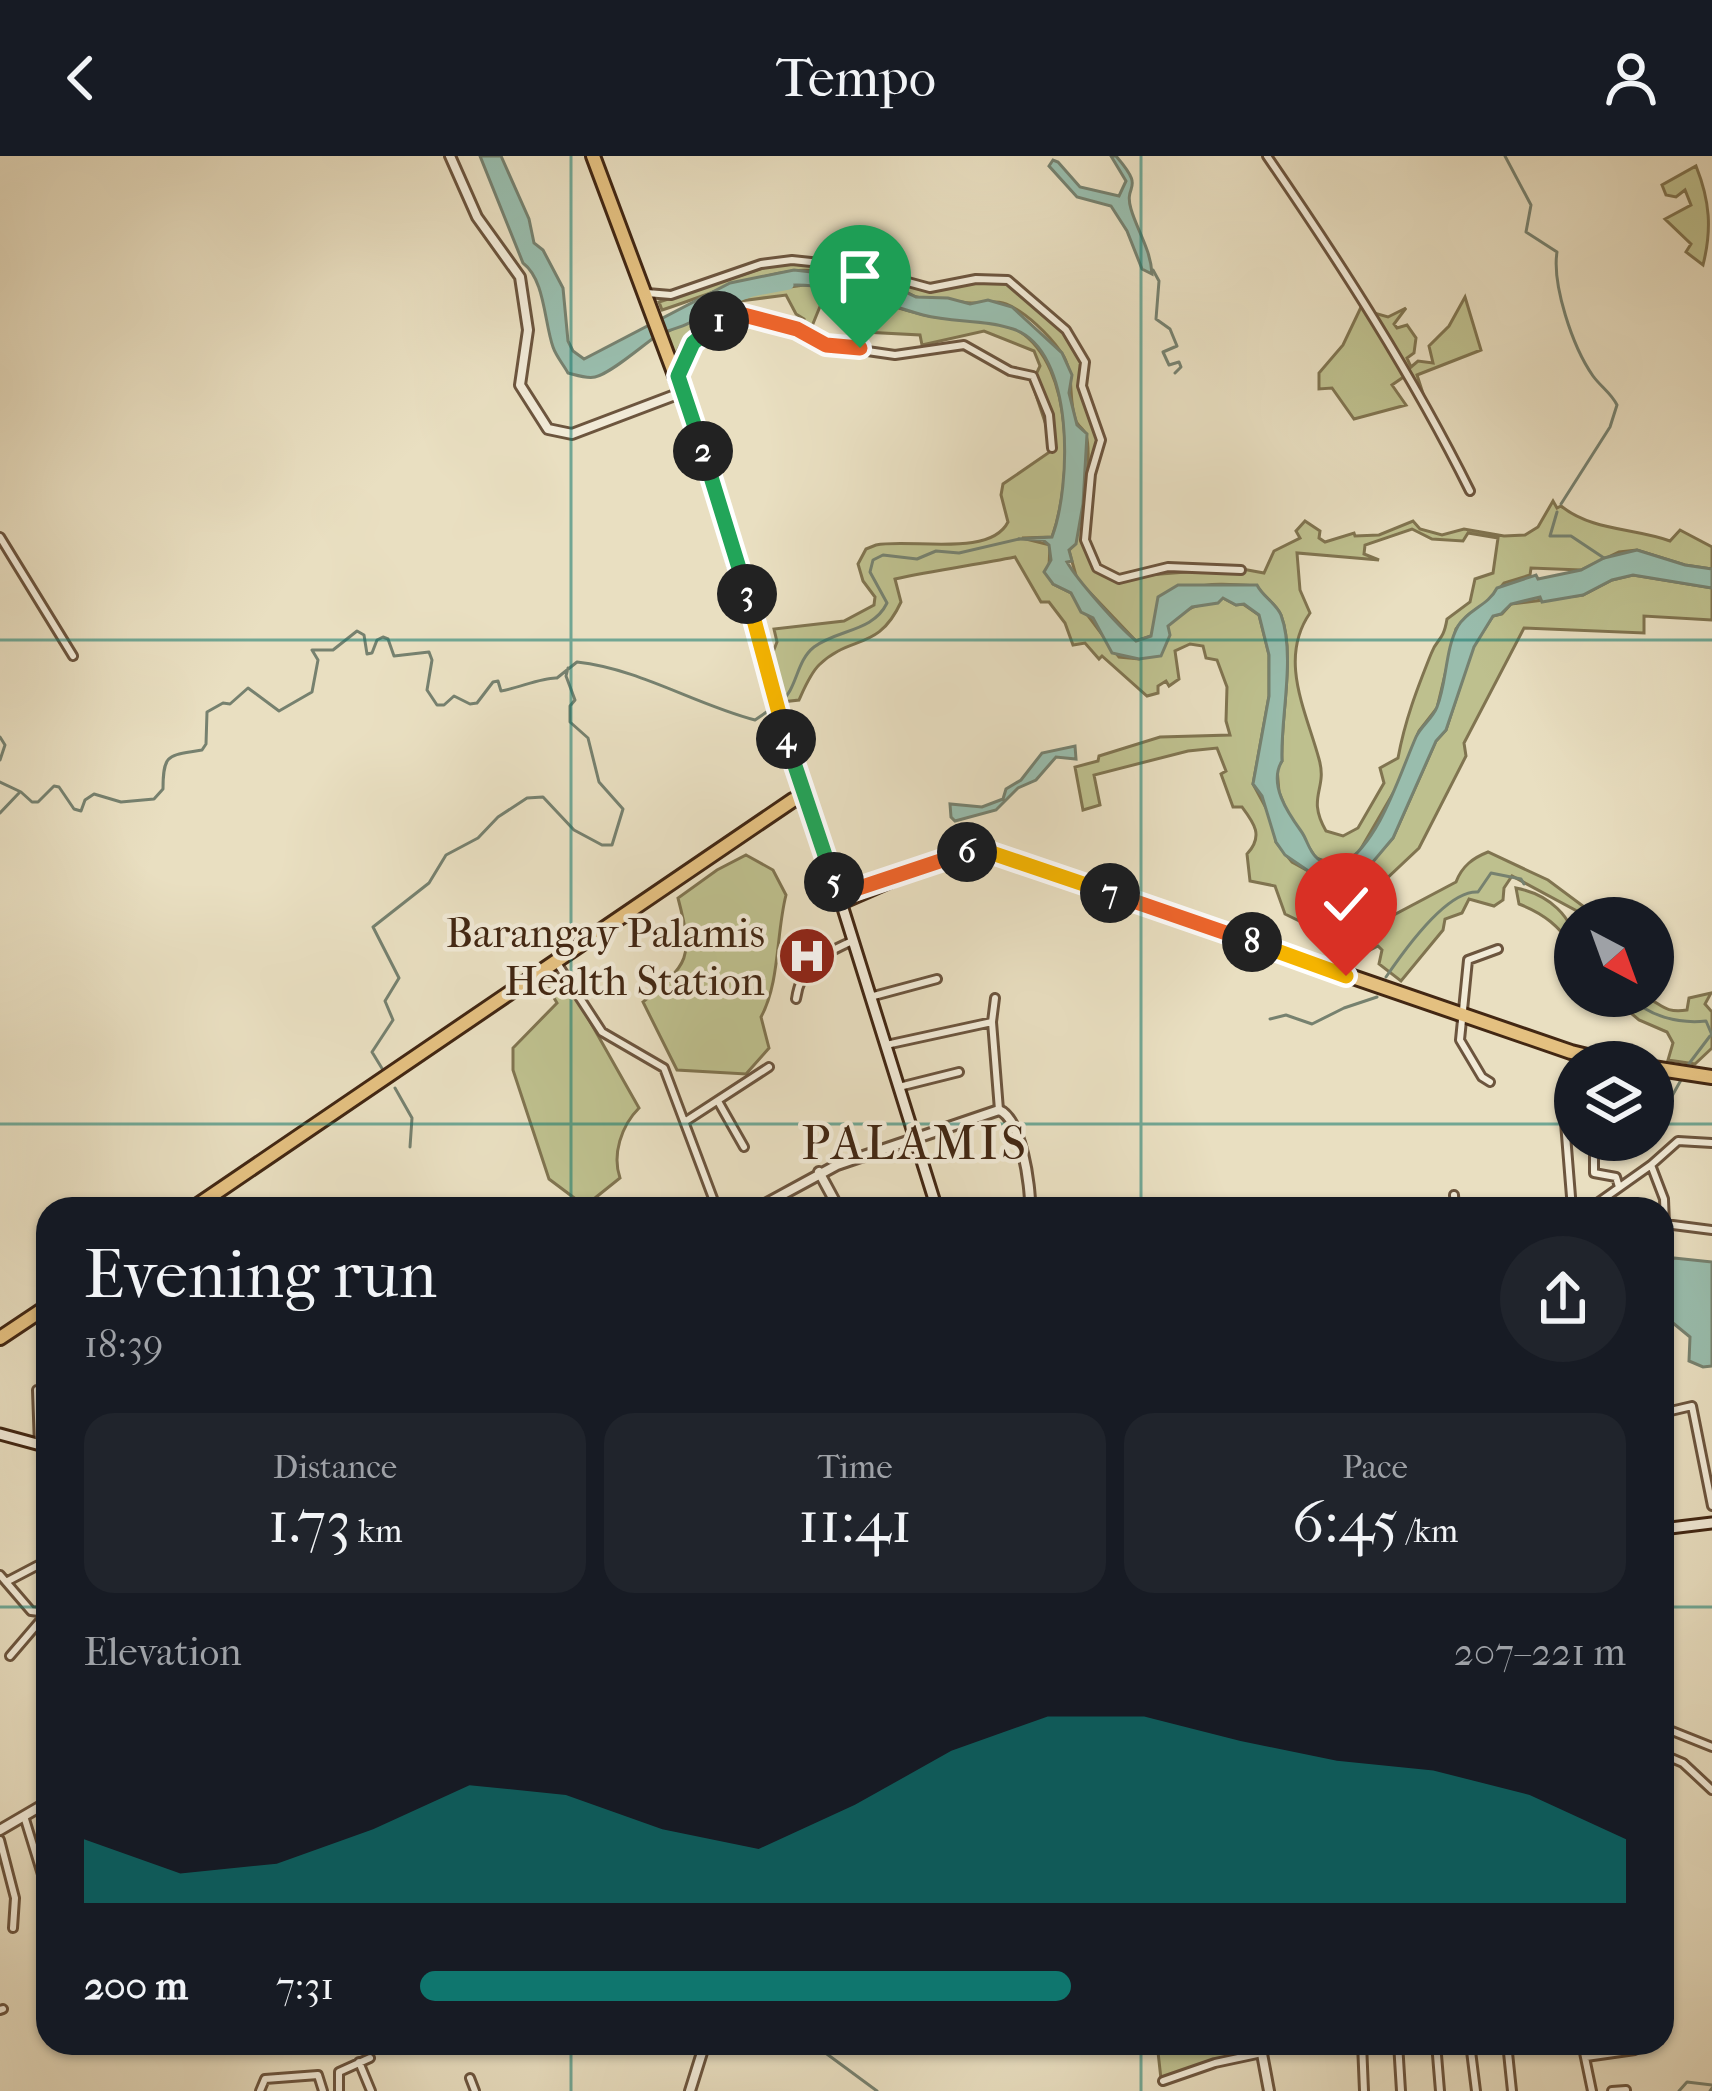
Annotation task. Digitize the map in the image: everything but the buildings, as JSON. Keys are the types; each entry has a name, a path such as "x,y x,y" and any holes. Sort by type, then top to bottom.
{"main road":[{"path":"593,156 678,376 735,552 799,801 840,898 934,1197"},
{"path":"211,1197 799,801"},
{"path":"840,898 963,853 989,852 1554,1046"},
{"path":"1674,1071 1712,1077"},
{"path":"0,1338 36,1314"},
{"path":"0,1434 36,1444"},
{"path":"1674,1528 1712,1523"}],"street":[{"path":"450,156 477,217 520,277 528,330 520,385 548,429 572,434 683,392"},
{"path":"1267,156 1375,318 1470,491"},
{"path":"649,300 760,264 792,260 849,266 930,288 976,279 1008,280 1066,329 1085,362 1082,386 1101,440 1091,474 1085,540 1097,568 1119,579 1168,567 1241,571"},
{"path":"678,376 688,350 704,330 733,315 778,322 826,345 895,356 964,345 1010,370 1033,376 1049,415 1052,448"},
{"path":"0,537 74,656"},
{"path":"796,999 800,977 811,963 852,940"},
{"path":"1490,1082 1482,1078 1460,1040 1468,960 1498,949"},
{"path":"557,962 602,1032 664,1068 713,1197"},
{"path":"870,997 937,980"},
{"path":"995,998 992,1022 999,1109 1013,1120 1027,1169 1029,1197"},
{"path":"886,1045 992,1022"},
{"path":"686,1121 769,1067"},
{"path":"899,1087 959,1072"},
{"path":"719,1102 744,1147"},
{"path":"776,1197 819,1172 999,1109"},
{"path":"1605,1197 1678,1141 1712,1143"},
{"path":"1568,1161 1571,1197"},
{"path":"1594,1161 1594,1173 1616,1177 1619,1187"},
{"path":"1651,1166 1663,1197"},
{"path":"819,1172 833,1197"},
{"path":"1674,1225 1712,1230"},
{"path":"1674,1410 1692,1406 1712,1507"},
{"path":"36,1565 3,1578 36,1612"},
{"path":"10,1656 36,1626"},
{"path":"1674,1732 1712,1747"},
{"path":"1674,1761 1683,1763 1712,1790"},
{"path":"0,1830 36,1809"},
{"path":"24,1816 36,1855"},
{"path":"0,1840 14,1898 13,1928"},
{"path":"690,2091 701,2055"},
{"path":"1163,2081 1238,2055"},
{"path":"1262,2055 1269,2091"},
{"path":"1362,2055 1364,2091"},
{"path":"1399,2055 1401,2091"},
{"path":"1437,2055 1440,2091"},
{"path":"1471,2055 1475,2091"},
{"path":"1508,2055 1512,2091"},
{"path":"1592,2091 1586,2057 1600,2055"},
{"path":"339,2091 337,2074 370,2058"},
{"path":"359,2062 371,2091"},
{"path":"260,2091 262,2081 269,2078 318,2075 323,2091"},
{"path":"470,2078 473,2091"},
{"path":"1612,2091 1626,2090"}],"green space":[{"path":"1696,166 1708,215 1703,265 1686,252 1691,244 1665,219 1691,205 1685,190 1676,197 1666,195 1662,185"},
{"path":"789,263 847,268 921,288 1008,281 1063,328 1083,361 1080,386 1099,432 1090,468 1083,544 1095,568 1111,578 1237,568 1264,573 1274,551 1300,538 1296,531 1305,521 1320,531 1319,538 1325,542 1354,533 1379,535 1413,521 1420,529 1442,535 1464,529 1525,535 1538,527 1553,501 1557,508 1600,525 1670,541 1680,530 1712,547 1712,569 1637,550 1619,552 1581,570 1531,568 1530,575 1504,583 1456,629 1437,708 1419,731 1399,783 1359,852 1338,866 1316,858 1279,792 1287,649 1281,615 1257,586 1221,584 1191,589 1168,604 1151,636 1136,641 1077,579 1069,551 1084,494 1088,446 1073,412 1066,360 1044,331 1000,302 922,298 877,282 817,271 758,278 662,310 659,302","holes":["1412,529 1432,539 1463,541 1468,533 1498,538 1493,573 1475,579 1470,602 1447,619 1416,692 1398,758 1380,768 1384,783 1358,828 1343,836 1326,831 1317,801 1319,759 1295,667 1296,648 1310,613 1300,590 1297,553 1379,560 1364,554 1365,545"]},
{"path":"804,285 836,290 929,316 1000,324 1019,331 1037,348 1051,370 1059,397 1064,426 1063,486 1052,537 1022,538 1050,545 1053,584 1071,593 1119,657 1139,659 1185,611 1223,598 1259,615 1269,655 1269,696 1253,784 1272,819 1276,842 1292,862 1310,872 1319,888 1347,890 1393,838 1436,741 1446,730 1473,647 1493,616 1511,604 1583,595 1633,575 1712,588 1712,620 1644,616 1644,633 1524,628 1464,743 1466,756 1419,848 1364,900 1372,913 1386,919 1456,882 1469,863 1488,852 1548,880 1571,897 1554,899 1512,876 1503,900 1494,906 1469,899 1462,913 1445,919 1443,930 1401,981 1379,964 1382,950 1378,946 1368,951 1359,945 1342,949 1336,939 1285,914 1275,886 1250,881 1247,854 1255,830 1242,807 1233,807 1217,748 1094,775 1100,805 1083,810 1075,767 1160,737 1230,735 1227,687 1217,660 1206,658 1203,646 1190,644 1175,651 1179,679 1169,686 1166,681 1158,686 1158,693 1147,696 1085,643 1073,645 1065,623 1049,602 1041,602 1015,557 895,579 901,602 883,629 831,655 810,677 799,700 781,702 767,654 777,642 774,629 844,621 874,605 875,597 858,564 866,549 891,543 967,543 999,533 1008,522 1003,484 1054,449 1032,383 1040,366 1034,351 984,331 922,345 920,335 864,332 864,307 821,304 810,331 803,328 804,319 786,295 740,301 740,311 708,318 684,339 674,359 665,333 740,294"},
{"path":"1465,297 1481,350 1417,375 1428,409 1374,313 1388,317 1406,308 1394,324 1397,328 1407,325 1416,338 1414,353 1407,358 1411,367 1418,361 1433,363 1429,346 1449,326"},
{"path":"1363,303 1405,376 1392,385 1406,405 1354,419 1332,388 1319,389 1319,373 1343,345"},
{"path":"746,855 773,870 786,895 772,989 761,1017 769,1048 746,1074 677,1070 643,1002 684,958 686,934 678,898"},
{"path":"1516,888 1538,895 1554,906 1554,925 1536,912 1519,904"},
{"path":"562,972 639,1108 620,1141 620,1178 596,1197 573,1197 549,1179 513,1070 513,1048 557,1003 546,984"},
{"path":"1711,993 1705,1004 1712,1012 1712,1048 1695,1064 1674,1061 1674,1041 1667,1032 1636,1017 1674,1017 1674,1010 1687,1010 1689,998"},
{"path":"1158,2055 1239,2055 1218,2059 1161,2079"}],"shaded area":[{"path":"480,156 501,156 529,219 534,243 543,250 563,288 568,341 584,359 730,283 794,270 846,276 916,297 970,304 988,300 1012,307 1062,353 1072,375 1069,393 1077,425 1087,434 1083,504 1076,544 1069,550 1072,561 1067,562 1099,603 1136,641 1151,636 1158,597 1178,585 1257,585 1279,611 1287,668 1278,789 1312,852 1325,862 1343,865 1368,840 1416,737 1437,707 1458,626 1497,588 1536,575 1538,579 1581,570 1637,550 1712,569 1712,588 1633,575 1583,595 1511,604 1493,616 1474,647 1446,730 1436,741 1393,838 1346,894 1329,894 1276,842 1262,796 1253,784 1269,696 1269,655 1259,615 1223,598 1192,607 1168,626 1170,635 1161,656 1139,659 1112,653 1093,618 1081,612 1071,593 1053,584 1044,572 1051,560 1049,545 1043,540 1018,539 1052,537 1063,486 1065,455 1058,391 1034,342 1002,326 934,317 849,292 792,285 749,293 663,333 601,375 589,378 568,373 553,347 536,280 523,263"},
{"path":"1111,156 1116,156 1132,181 1129,200 1152,274 1142,269 1111,206 1077,197 1049,166 1053,160 1058,162 1080,187 1119,196 1126,181"},
{"path":"1075,746 1076,759 1056,757 1036,780 1018,788 996,810 955,821 951,817 950,804 982,807 1003,799 1006,789 1021,780 1042,753"},
{"path":"1674,1258 1712,1262 1712,1366 1689,1361 1690,1337 1674,1324"}],"waterway":[{"path":"1505,156 1531,205 1526,232 1557,252 1561,297 1578,348 1617,405 1610,427 1561,504"},
{"path":"1153,270 1159,281 1156,319 1170,329 1177,346 1163,352 1169,365 1179,362 1175,373"},
{"path":"719,304 789,285"},
{"path":"1557,512 1550,536 1571,536 1604,558"},
{"path":"779,703 814,647 873,620 887,603 870,572 873,560 883,555 917,559 936,551 959,553 1019,539"},
{"path":"0,782 32,802 59,787 74,809 81,811 94,794 121,802 154,799 163,789 164,768 170,758 202,750 206,744 207,712 230,704 248,688 279,711 312,692 318,660 312,650 333,650 357,631 364,635 367,654 383,637 394,656 429,652 427,690 437,705 454,696 477,703 493,682 498,681 501,691 557,678 577,662 645,679 755,720 771,709"},
{"path":"383,1070 372,1052 393,1020 385,1001 399,978 373,927 429,883 446,855 478,838 498,817 527,798 543,797 574,830 602,845 612,845 623,809 599,782 588,738 570,722 575,700 566,676 568,668"},
{"path":"0,737 5,745 0,760"},
{"path":"0,813 19,793"},
{"path":"1386,977 1440,911 1478,892 1491,873 1521,879 1524,884"},
{"path":"1270,1019 1286,1015 1312,1024 1377,997"},
{"path":"1664,1017 1706,1021 1712,1035"},
{"path":"1688,1065 1710,1036"},
{"path":"1674,1092 1681,1080"},
{"path":"395,1088 412,1118 410,1147"},
{"path":"828,2055 877,2091"},
{"path":"1679,2091 1687,2082 1712,2085"}],"place":[{"name":"Barangay Palamis Health Station","path":"807,956"}],"district":[{"name":"PALAMIS","path":"915,1142"}],"route":[{"path":"860,348 826,345 778,322 733,315 704,330 688,350 678,376 735,552 801,788 838,895 963,853 989,852 1346,976"}]}
